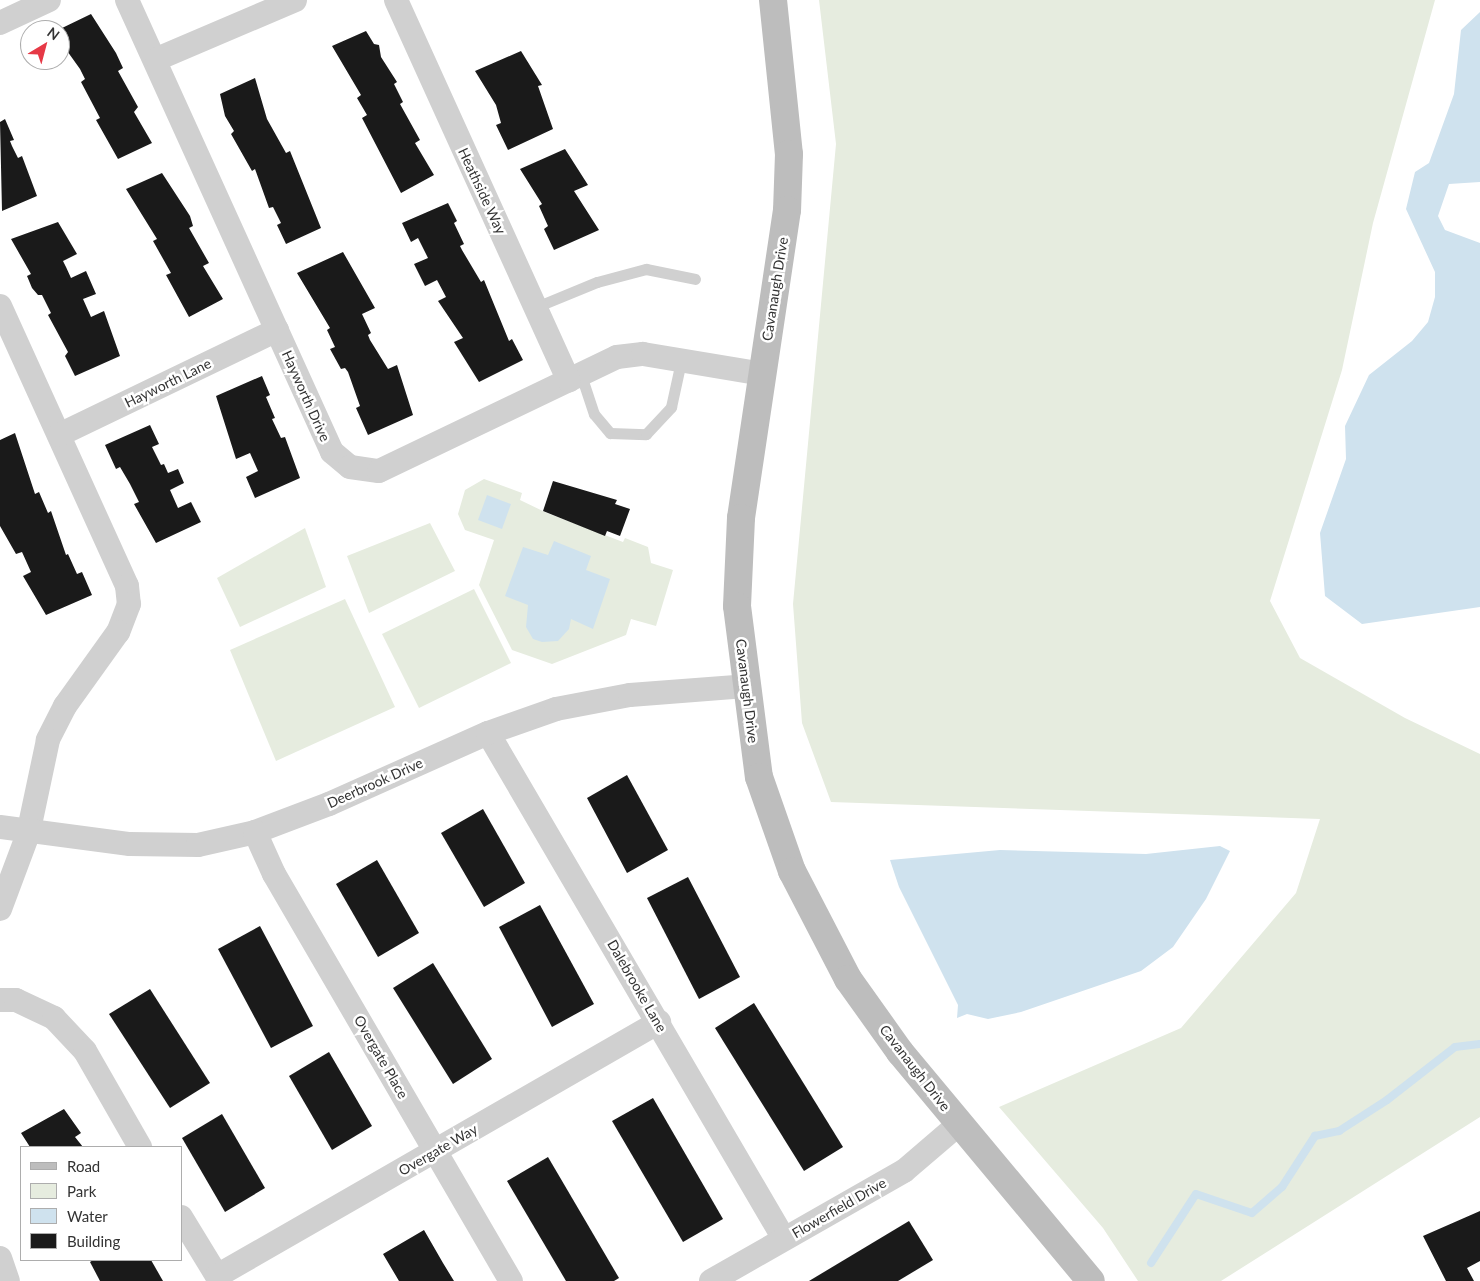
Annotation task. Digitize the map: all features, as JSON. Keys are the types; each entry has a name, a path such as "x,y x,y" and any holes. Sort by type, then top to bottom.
{"street":[{"path":"0,22 48,0"},
{"name":"Hayworth Drive","path":"127,0 157,59 332,452 350,467 379,471 617,357 643,354 762,374"},
{"path":"157,59 295,0"},
{"name":"Heathside Way","path":"396,0 536,308 575,378"},
{"name":"Cavanaugh Drive","path":"773,0 790,154 787,210 740,518 737,606 759,777 792,872 848,979 900,1052 1091,1281"},
{"path":"0,306 127,586 129,604 118,632 65,706 48,740 28,834 0,909"},
{"name":"Hayworth Lane","path":"59,434 277,330"},
{"name":"Deerbrook Drive","path":"0,827 28,834 130,844 198,845 254,832 330,804 488,733 556,709 630,695 746,686"},
{"name":"Dalebrooke Lane","path":"488,733 659,1022 784,1239"},
{"name":"Overgate Place","path":"254,832 274,874 511,1281"},
{"path":"0,1000 16,1000 54,1018 85,1051 139,1146"},
{"name":"Overgate Way","path":"219,1279 659,1022"},
{"name":"Flowerfield Drive","path":"711,1281 904,1171 959,1124"},
{"path":"182,1218 219,1279"},
{"path":"0,1258 8,1281"}],"lane":[{"path":"536,308 597,282 646,269 695,279"},
{"path":"575,378 594,414 610,433 646,434 672,407 681,360"}],"green space":[{"path":"819,0 1435,0 1373,223 1342,370 1270,601 1300,658 1405,718 1480,754 1480,1117 1221,1281 1138,1281 1103,1228 999,1107 1181,1028 1296,893 1320,819 831,802 802,723 793,604 836,144"},
{"path":"484,479 522,493 520,500 547,513 623,542 625,538 648,547 651,563 673,570 656,626 631,619 626,635 552,664 512,650 479,585 494,540 465,530 458,514 465,490"},
{"path":"430,523 455,571 369,613 347,556"},
{"path":"305,528 326,587 240,627 217,578"},
{"path":"474,589 511,663 419,708 382,634"},
{"path":"345,599 395,707 276,761 230,650"}],"water":[{"path":"1480,12 1480,182 1449,184 1438,216 1445,230 1480,243 1480,607 1362,624 1325,596 1320,533 1346,459 1345,426 1369,375 1412,341 1428,322 1435,297 1435,272 1406,209 1415,172 1429,163 1454,94 1461,30"},
{"path":"487,495 511,504 502,529 478,520"},
{"path":"554,541 591,556 586,570 610,579 593,629 571,619 569,629 558,641 542,642 533,639 526,627 528,605 505,596 523,547 548,555"},
{"path":"1220,846 1230,851 1206,899 1173,947 1141,971 1021,1012 988,1019 967,1014 957,1018 958,1005 899,887 890,860 1000,850 1146,854"}],"building":[{"path":"91,14 116,53 123,68 118,71 138,107 134,112 152,143 118,159 96,120 100,118 81,82 85,79 70,55 70,24"},
{"path":"366,31 374,44 379,45 381,57 397,82 394,84 403,102 400,104 420,140 415,143 434,175 401,193 362,118 367,115 357,98 361,95 332,46"},
{"path":"521,51 542,85 538,86 553,129 508,150 496,125 501,123 496,105 475,71"},
{"path":"255,78 267,119 286,153 290,151 321,228 286,244 277,225 281,223 273,207 269,208 255,169 252,171 231,134 234,131 225,116 220,94"},
{"path":"5,119 14,140 10,141 12,146 18,158 22,156 37,196 2,211 0,122"},
{"path":"565,149 588,185 574,191 599,230 554,250 544,229 548,226 539,206 542,204 520,169"},
{"path":"162,173 190,216 193,226 189,228 209,263 203,266 223,299 189,317 166,275 171,273 153,241 157,239 126,189"},
{"path":"448,203 457,221 454,223 464,244 460,246 481,282 484,280 509,341 512,339 523,360 479,382 454,342 463,338 438,301 446,297 437,280 425,286 414,264 428,258 418,238 411,242 402,223"},
{"path":"58,222 77,254 63,261 71,278 86,271 96,294 83,299 91,317 104,311 120,356 75,376 65,356 68,352 48,315 51,313 42,295 38,295 32,288 27,276 31,274 11,239"},
{"path":"343,252 375,308 362,314 371,333 368,335 370,340 388,369 397,365 413,415 368,435 356,408 360,406 348,372 345,368 341,369 330,349 335,347 327,330 330,328 297,273"},
{"path":"262,376 270,395 266,397 275,418 272,419 281,438 285,437 300,478 255,498 246,477 258,471 250,453 236,459 216,396"},
{"path":"150,425 159,444 152,447 161,465 164,464 168,473 178,469 184,483 170,490 178,508 191,502 201,522 156,543 134,504 139,502 130,484 120,467 116,469 105,445"},
{"path":"15,433 35,494 39,492 48,513 51,511 66,555 68,554 77,574 82,572 92,595 46,615 23,576 31,572 22,552 16,554 0,526 0,440"},
{"path":"553,481 617,500 615,504 630,509 620,536 607,531 605,536 543,511"},
{"path":"627,775 668,850 627,873 587,798"},
{"path":"483,809 525,883 484,907 441,833"},
{"path":"377,860 419,933 378,957 336,884"},
{"path":"688,877 740,977 699,999 647,898"},
{"path":"540,905 594,1004 552,1027 499,927"},
{"path":"260,926 313,1026 271,1048 218,949"},
{"path":"433,963 492,1059 453,1084 393,988"},
{"path":"150,989 210,1083 170,1108 109,1014"},
{"path":"754,1003 843,1147 804,1171 715,1028"},
{"path":"329,1052 372,1126 332,1150 289,1076"},
{"path":"653,1098 723,1219 683,1242 612,1121"},
{"path":"64,1109 81,1133 75,1137 82,1146 29,1146 21,1133"},
{"path":"222,1114 265,1188 225,1212 182,1138"},
{"path":"548,1157 619,1278 614,1281 566,1281 507,1181"},
{"path":"1480,1211 1480,1261 1467,1268 1474,1281 1446,1281 1423,1236"},
{"path":"909,1221 933,1260 898,1281 809,1281"},
{"path":"424,1230 454,1281 399,1281 383,1254"},
{"path":"152,1261 163,1281 100,1281 90,1262"}],"waterway":[{"path":"1151,1263 1196,1194 1252,1213 1282,1187 1315,1136 1339,1131 1387,1100 1455,1047 1480,1044"}]}
